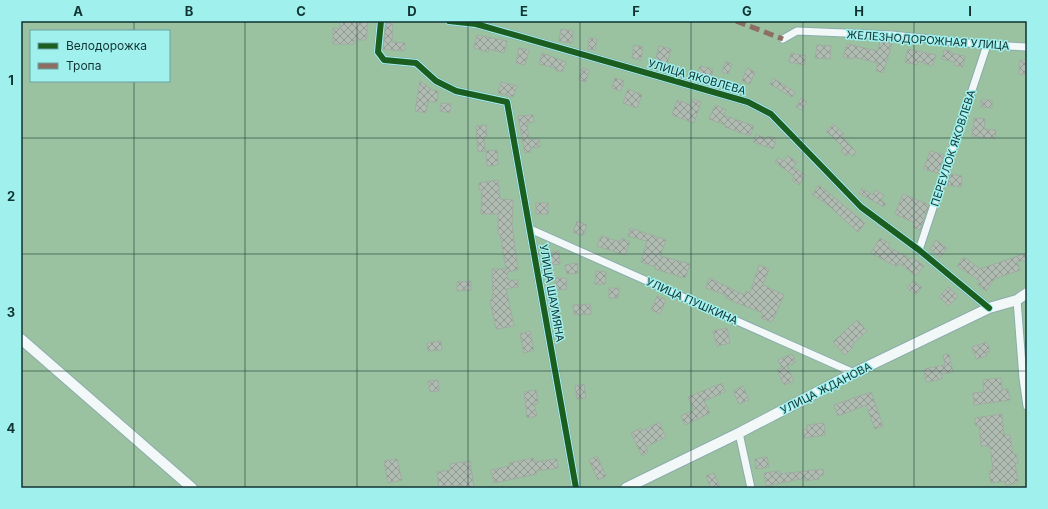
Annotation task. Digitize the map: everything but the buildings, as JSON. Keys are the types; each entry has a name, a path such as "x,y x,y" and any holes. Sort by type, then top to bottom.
{"street":[{"name":"УЛИЦА ШАУМЯНА","path":"381,21 378,52 384,60 416,63 436,81 456,91 507,102 576,488"},
{"name":"УЛИЦА ЯКОВЛЕВА","path":"449,21 476,24 748,102 770,114 861,207 919,250 989,308"},
{"name":"ЖЕЛЕЗНОДОРОЖНАЯ УЛИЦА","path":"783,39 797,31 892,35 988,45 1027,47"},
{"name":"ПЕРЕУЛОК ЯКОВЛЕВА","path":"919,250 988,45"},
{"name":"УЛИЦА ПУШКИНА","path":"530,229 854,373"},
{"name":"УЛИЦА ЖДАНОВА","path":"627,488 739,433 854,373 989,308 1017,300 1027,293"},
{"path":"1017,300 1023,378 1027,406"},
{"path":"21,339 132,434 192,488"},
{"path":"739,433 751,488"}],"green space":[{"path":"21,21 1027,21 1027,488 21,488"}],"marked path":[{"path":"736,21 783,39"}],"cycle path":[{"path":"381,21 378,52 384,60 416,63 436,81 456,91 507,102 576,488"},
{"path":"449,21 476,24 748,102 771,114 861,207 919,250 989,308"}]}
